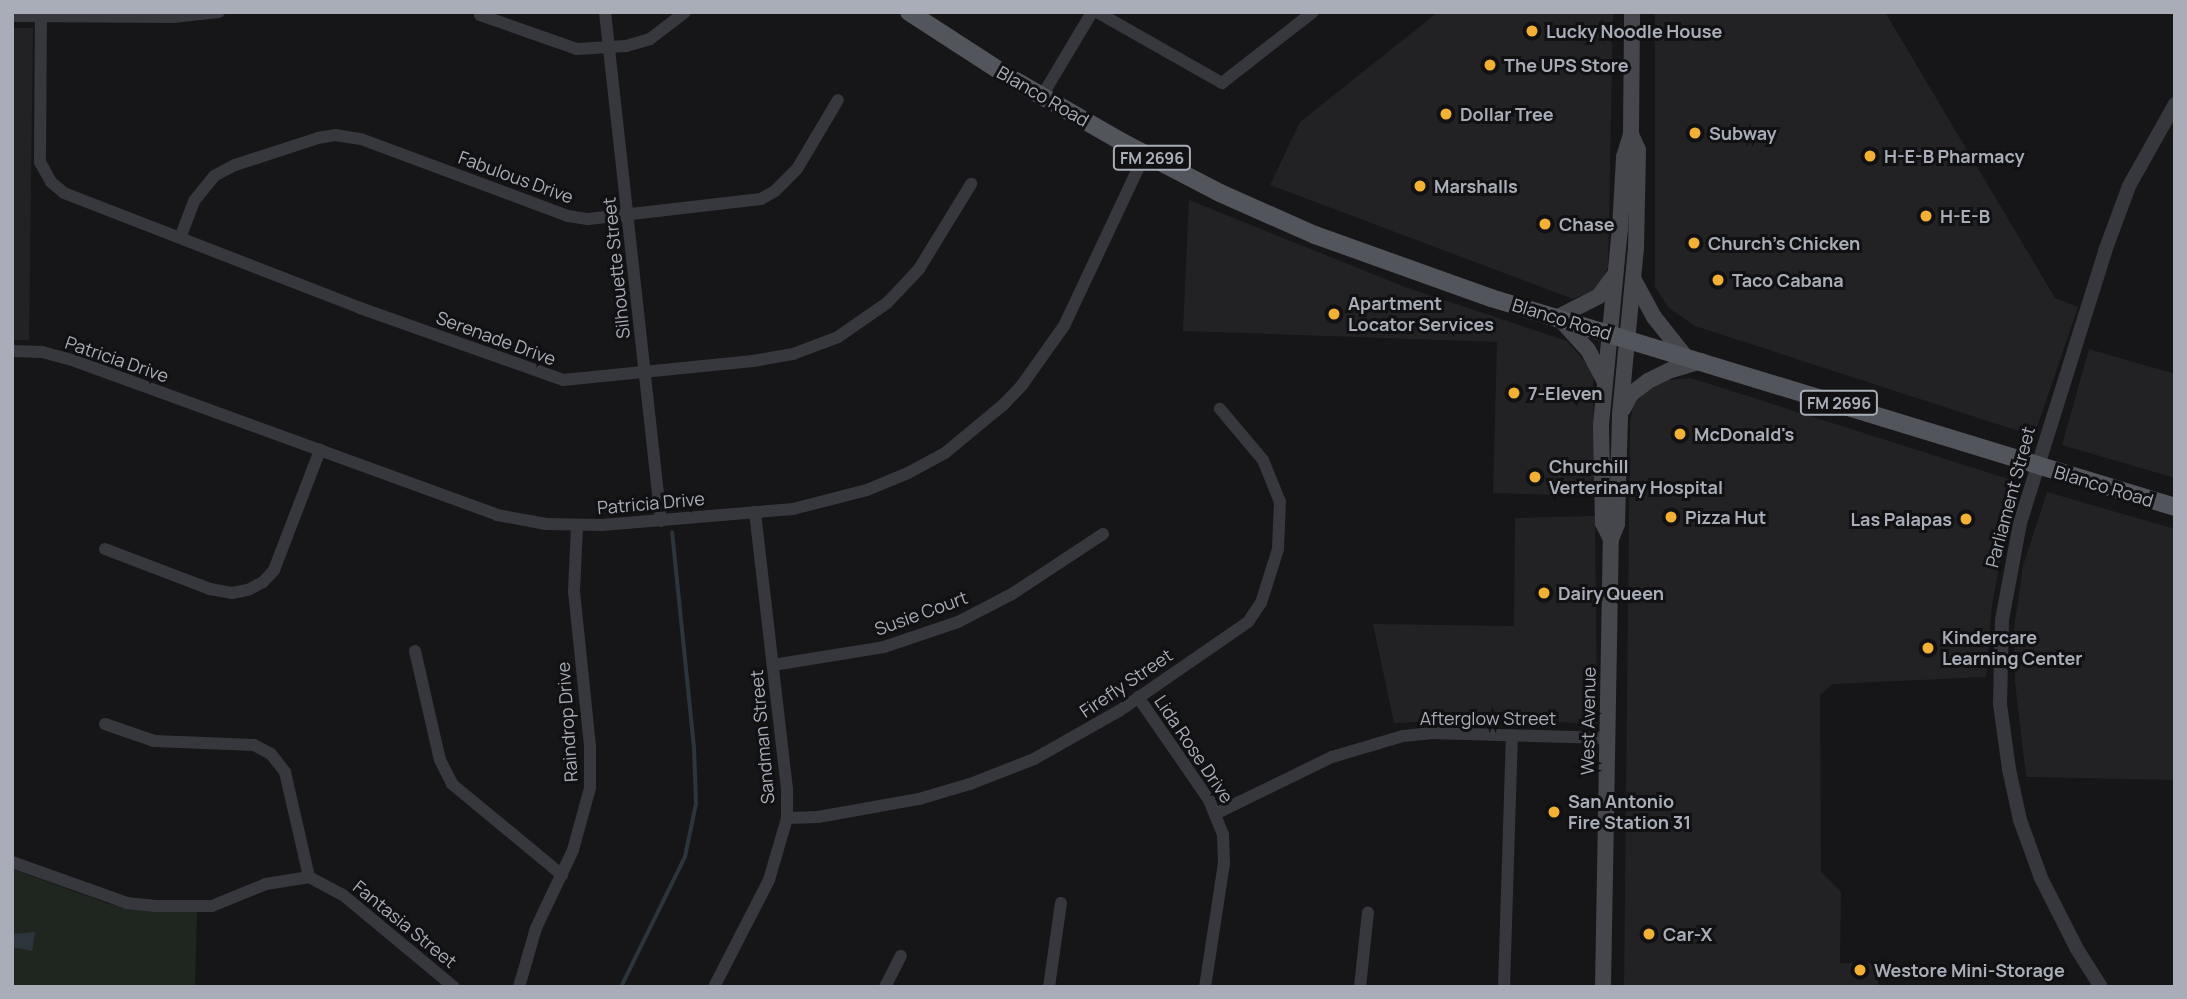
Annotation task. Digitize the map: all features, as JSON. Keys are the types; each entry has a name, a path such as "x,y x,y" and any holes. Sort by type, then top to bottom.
{"main road":[{"name":"Blanco Road","path":"909,12 1042,96 1145,154 1233,199 1315,235 1479,294 2175,507"},
{"name":"West Avenue","path":"1603,987 1611,539 1617,524 1620,414 1616,272 1624,157 1631,134 1632,12"},
{"name":"West Avenue","path":"1611,539 1603,523 1604,380 1633,277 1638,150 1631,134"},
{"path":"1604,380 1588,350 1558,317 1600,296 1616,272"},
{"path":"1620,414 1632,394 1648,381 1693,359 1654,317 1633,277"}],"street":[{"path":"12,16 41,14 173,18 219,12"},
{"name":"Silhouette Street","path":"605,12 661,521"},
{"path":"480,15 570,49 609,48 650,39 685,12"},
{"path":"1042,96 1095,12 1223,83 1313,12"},
{"name":"Serenade Drive","path":"41,14 38,145 40,162 47,177 74,198 534,372 563,380 793,354 838,337 887,303 919,270 971,184"},
{"name":"Fabulous Drive","path":"180,238 194,201 214,176 236,164 335,135 361,139 568,216 588,219 628,216 761,199 775,191 797,169 838,100"},
{"name":"Parliament Street","path":"2101,987 2040,878 2021,820 2002,721 1999,662 2003,612 2012,556 2037,465 2105,251 2129,186 2175,104"},
{"name":"Patricia Drive","path":"12,351 59,356 497,515 577,526 793,509 867,490 908,473 945,453 1003,405 1064,326 1145,154"},
{"name":"Firefly Street","path":"787,818 818,817 919,800 1034,759 1094,727 1248,622 1261,603 1278,549 1281,514 1273,479 1263,460 1220,409"},
{"path":"105,549 210,589 232,593 248,590 263,582 274,570 320,450"},
{"name":"Sandman Street","path":"713,987 769,880 787,818 787,789 755,512"},
{"name":"Raindrop Drive","path":"519,987 536,928 562,876 586,808 591,767 576,623 577,526"},
{"name":"Susie Court","path":"773,665 884,647 958,622 1012,594 1103,534"},
{"path":"415,651 440,760 452,784 562,876"},
{"name":"Lida Rose Drive","path":"1138,697 1217,813 1225,853 1205,987"},
{"path":"12,862 127,903 158,906 212,906 266,884 309,877 285,772 271,754 254,745 155,741 104,724"},
{"name":"Afterglow Street","path":"1217,813 1332,757 1379,741 1430,733 1606,737"},
{"path":"1504,987 1512,735"},
{"name":"Fantasia Street","path":"309,877 343,895 454,987"},
{"path":"1049,987 1061,904"},
{"path":"1360,987 1368,912"},
{"path":"885,987 901,956"}],"shaded area":[{"path":"1438,12 1613,12 1608,268 1596,289 1573,299 1270,185 1300,122"},
{"path":"1655,12 1885,12 2055,298 2078,307 2034,436 1695,326 1669,308 1655,287"},
{"path":"12,28 33,28 29,340 12,340"},
{"path":"1189,200 1405,287 1567,341 1593,371 1595,496 1493,493 1497,342 1183,331"},
{"path":"2089,349 2175,374 2175,478 2062,445"},
{"path":"1691,378 2021,483 2008,521 1992,604 1986,677 1833,684 1820,695 1821,872 1841,892 1840,963 1880,964 1879,987 1624,987 1630,423 1633,405 1647,391 1667,380"},
{"path":"2047,492 2175,529 2175,780 2026,777 2015,682 2014,629 2023,566"},
{"path":"1595,516 1597,723 1461,720 1394,723 1373,624 1514,626 1515,518"},
{"path":"12,869 109,904 137,909 197,911 195,987 12,987"},
{"path":"35,932 32,951 12,947 12,934"}],"waterway":[{"path":"621,987 685,857 696,804 694,748 672,533"}],"place":[{"name":"Lucky Noodle House","path":"1532,31"},
{"name":"The UPS Store","path":"1490,65"},
{"name":"Dollar Tree","path":"1446,114"},
{"name":"Subway","path":"1695,133"},
{"name":"H-E-B Pharmacy","path":"1870,156"},
{"name":"Marshalls","path":"1420,186"},
{"name":"H-E-B","path":"1926,216"},
{"name":"Chase","path":"1545,224"},
{"name":"Church's Chicken","path":"1694,243"},
{"name":"Taco Cabana","path":"1718,280"},
{"name":"Apartment Locator Services","path":"1334,314"},
{"name":"7-Eleven","path":"1514,393"},
{"name":"McDonald's","path":"1680,434"},
{"name":"Churchill Verterinary Hospital","path":"1535,477"},
{"name":"Pizza Hut","path":"1671,517"},
{"name":"Las Palapas","path":"1966,519"},
{"name":"Dairy Queen","path":"1544,593"},
{"name":"Kindercare Learning Center","path":"1928,648"},
{"name":"San Antonio Fire Station 31","path":"1554,812"},
{"name":"Car-X","path":"1649,934"},
{"name":"Westore Mini-Storage","path":"1860,970"}]}
